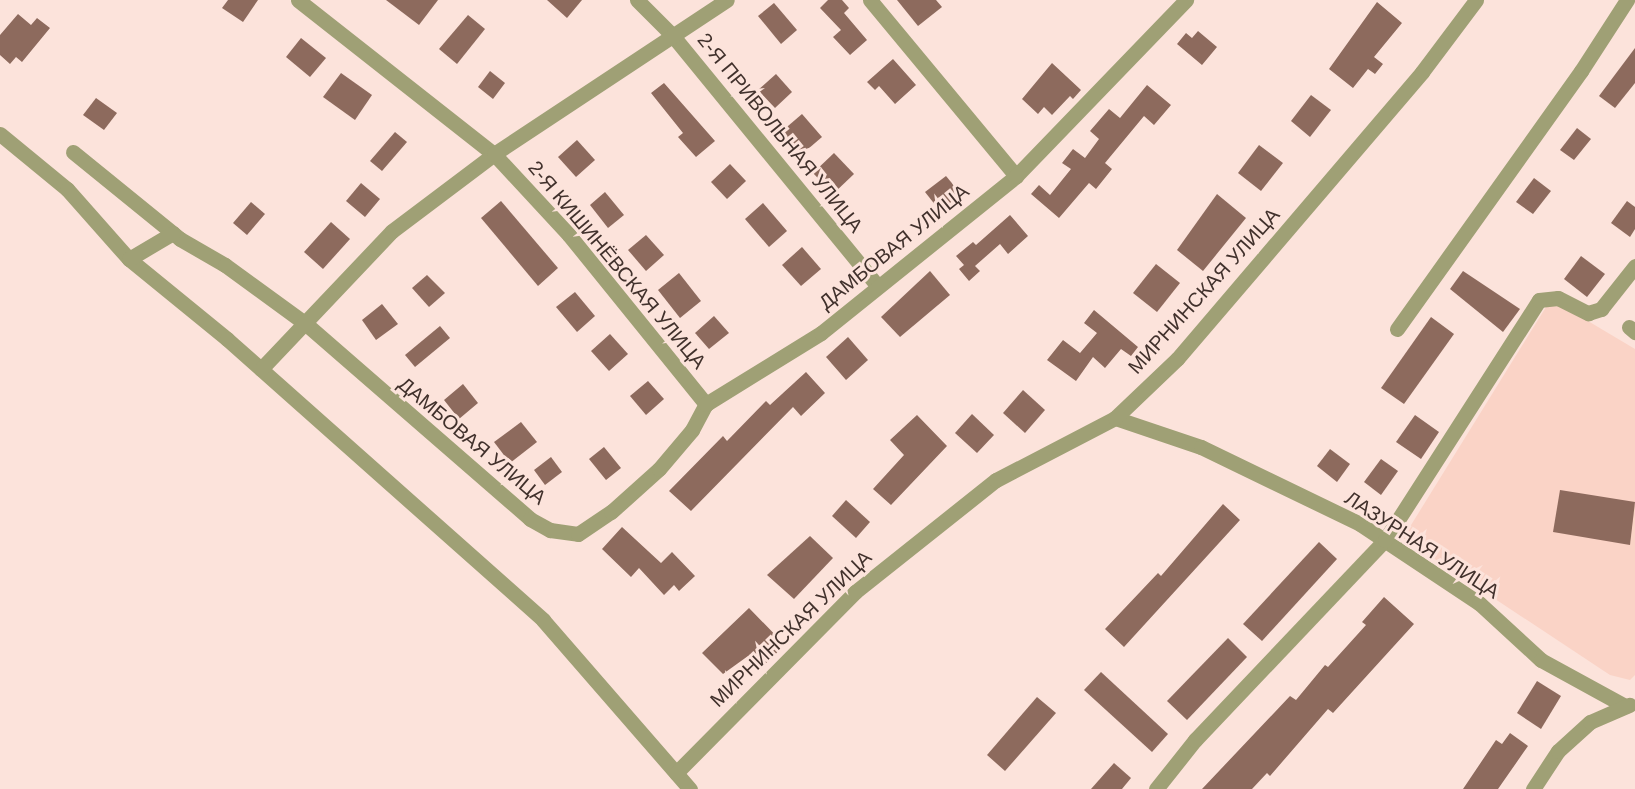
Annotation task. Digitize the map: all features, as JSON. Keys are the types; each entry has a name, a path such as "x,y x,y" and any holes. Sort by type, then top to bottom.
{"street":[{"name":"2-Я КИШИНЁВСКАЯ УЛИЦА","path":"298,0 494,154 569,235 706,404"},
{"name":"2-Я ПРИВОЛЬНАЯ УЛИЦА","path":"636,0 673,36 877,285"},
{"path":"261,369 392,231 494,154 727,0"},
{"path":"870,0 1016,176"},
{"name":"ДАМБОВАЯ УЛИЦА","path":"73,152 173,233 306,324 434,439 530,519 550,530 578,534 611,512 659,469 692,430 706,404 821,333 877,285 1016,176 1186,0"},
{"name":"МИРНИНСКАЯ УЛИЦА","path":"676,772 855,592 996,480 1115,418 1177,358 1422,72 1476,0"},
{"path":"1397,329 1627,0"},
{"path":"0,134 67,189 129,259 261,369 543,620 690,789"},
{"path":"129,259 173,233"},
{"path":"1156,789 1195,740 1385,540 1539,300 1558,298 1588,313 1601,309 1635,266"},
{"name":"ЛАЗУРНАЯ УЛИЦА","path":"1115,418 1201,447 1289,488 1385,540 1479,603 1541,660 1630,705"},
{"path":"1533,789 1558,752 1590,722 1630,705"}],"shaded area":[{"path":"1551,299 1635,349 1635,675 1630,680 1610,675 1403,538"}],"building":[{"path":"228,0 258,0 243,22 222,8"},
{"path":"386,0 438,0 419,25"},
{"path":"547,0 582,0 567,18"},
{"path":"828,0 842,0 849,8 844,13 867,40 850,55 833,37 841,30 820,8"},
{"path":"897,0 936,0 942,7 918,26"},
{"path":"1377,2 1402,23 1374,57 1383,64 1375,74 1368,69 1353,88 1329,69"},
{"path":"774,3 797,30 781,44 758,16"},
{"path":"18,14 31,25 37,18 50,28 22,62 16,57 10,64 0,55 0,35"},
{"path":"468,15 485,29 457,64 439,49"},
{"path":"1198,31 1217,47 1202,65 1177,44 1186,33 1192,38"},
{"path":"301,38 326,58 310,77 286,57"},
{"path":"1635,48 1635,83 1615,108 1599,96"},
{"path":"893,59 916,85 895,104 879,86 875,90 867,82"},
{"path":"1052,63 1081,90 1073,99 1070,96 1052,115 1044,107 1038,114 1022,99"},
{"path":"490,71 505,83 493,99 478,87"},
{"path":"341,73 372,95 355,120 323,97"},
{"path":"776,74 792,92 775,108 758,90"},
{"path":"664,83 715,141 696,157 678,137 683,133 651,93"},
{"path":"1147,85 1171,105 1154,125 1144,116 1105,163 1112,169 1096,189 1089,183 1059,218 1031,194 1039,185 1050,195 1071,169 1062,163 1073,149 1085,158 1099,139 1090,131 1109,109 1120,118"},
{"path":"1311,95 1331,110 1310,137 1291,121"},
{"path":"96,98 117,113 104,130 83,115"},
{"path":"802,114 822,137 801,155 781,132"},
{"path":"1577,128 1591,139 1574,160 1560,150"},
{"path":"395,132 407,142 382,171 370,161"},
{"path":"577,140 595,160 576,177 558,157"},
{"path":"1259,145 1283,163 1261,191 1238,173"},
{"path":"834,153 854,174 833,194 813,173"},
{"path":"730,164 746,181 727,199 711,182"},
{"path":"946,176 961,194 940,211 925,192"},
{"path":"1534,178 1551,191 1533,214 1516,202"},
{"path":"361,183 380,199 365,217 346,201"},
{"path":"605,192 624,215 608,228 590,205"},
{"path":"1217,194 1246,218 1203,271 1177,250"},
{"path":"501,201 558,268 538,286 481,218"},
{"path":"1627,201 1635,207 1635,229 1630,237 1611,223"},
{"path":"251,202 265,214 247,235 233,223"},
{"path":"763,203 787,231 769,247 745,219"},
{"path":"1010,215 1028,236 1008,254 1000,244 975,266 980,271 969,281 959,269 964,265 956,256 973,242 976,245"},
{"path":"331,222 350,239 323,269 304,252"},
{"path":"646,235 664,255 646,271 628,250"},
{"path":"802,247 821,269 801,286 782,265"},
{"path":"1581,256 1605,274 1587,297 1564,279"},
{"path":"1156,264 1180,283 1157,312 1133,293"},
{"path":"930,271 950,295 900,337 881,317"},
{"path":"1463,271 1520,309 1503,332 1450,289"},
{"path":"679,273 701,301 680,318 658,290"},
{"path":"427,275 445,293 429,307 412,288"},
{"path":"575,292 595,316 577,332 556,307"},
{"path":"382,304 398,324 376,340 362,320"},
{"path":"1094,310 1138,347 1131,356 1121,349 1105,368 1093,357 1076,381 1047,360 1063,340 1080,353 1097,333 1084,323"},
{"path":"714,316 729,333 709,349 695,333"},
{"path":"1431,317 1454,334 1404,404 1381,388"},
{"path":"440,326 450,338 415,367 405,355"},
{"path":"610,334 628,354 609,371 591,351"},
{"path":"848,337 868,360 846,380 826,357"},
{"path":"806,372 825,393 801,416 793,407 691,511 669,491 723,436 727,441 766,401 770,405"},
{"path":"648,381 664,399 646,415 630,396"},
{"path":"463,384 478,403 459,419 444,400"},
{"path":"1023,390 1045,410 1025,433 1003,413"},
{"path":"972,414 994,435 977,453 955,433"},
{"path":"917,415 947,446 891,505 873,489 904,455 890,440"},
{"path":"1415,415 1439,432 1421,459 1396,442"},
{"path":"521,422 537,442 510,463 494,442"},
{"path":"604,447 621,468 606,480 589,459"},
{"path":"1330,449 1350,464 1337,482 1317,466"},
{"path":"551,457 562,472 545,485 534,470"},
{"path":"1381,459 1398,471 1381,495 1364,482"},
{"path":"1560,490 1635,502 1630,545 1553,532"},
{"path":"846,500 870,522 856,538 832,516"},
{"path":"1223,504 1240,520 1124,647 1105,629 1158,573 1161,576"},
{"path":"622,527 661,563 672,552 695,576 679,591 674,585 664,595 639,568 631,577 602,549"},
{"path":"810,536 833,558 794,599 767,575"},
{"path":"1319,542 1337,559 1262,641 1243,624"},
{"path":"1384,597 1414,624 1333,713 1328,709 1270,776 1267,773 1252,789 1202,789 1290,696 1296,700 1325,665 1328,667 1366,625 1362,622"},
{"path":"749,608 785,645 760,669 748,656 723,674 702,653"},
{"path":"1228,638 1247,657 1187,720 1167,701"},
{"path":"1101,672 1168,734 1152,752 1084,690"},
{"path":"1537,681 1561,696 1541,729 1517,713"},
{"path":"1037,697 1056,713 1005,771 987,755"},
{"path":"1510,733 1528,746 1498,789 1463,789 1496,740 1502,744"},
{"path":"1114,763 1131,778 1122,789 1091,789"}]}
